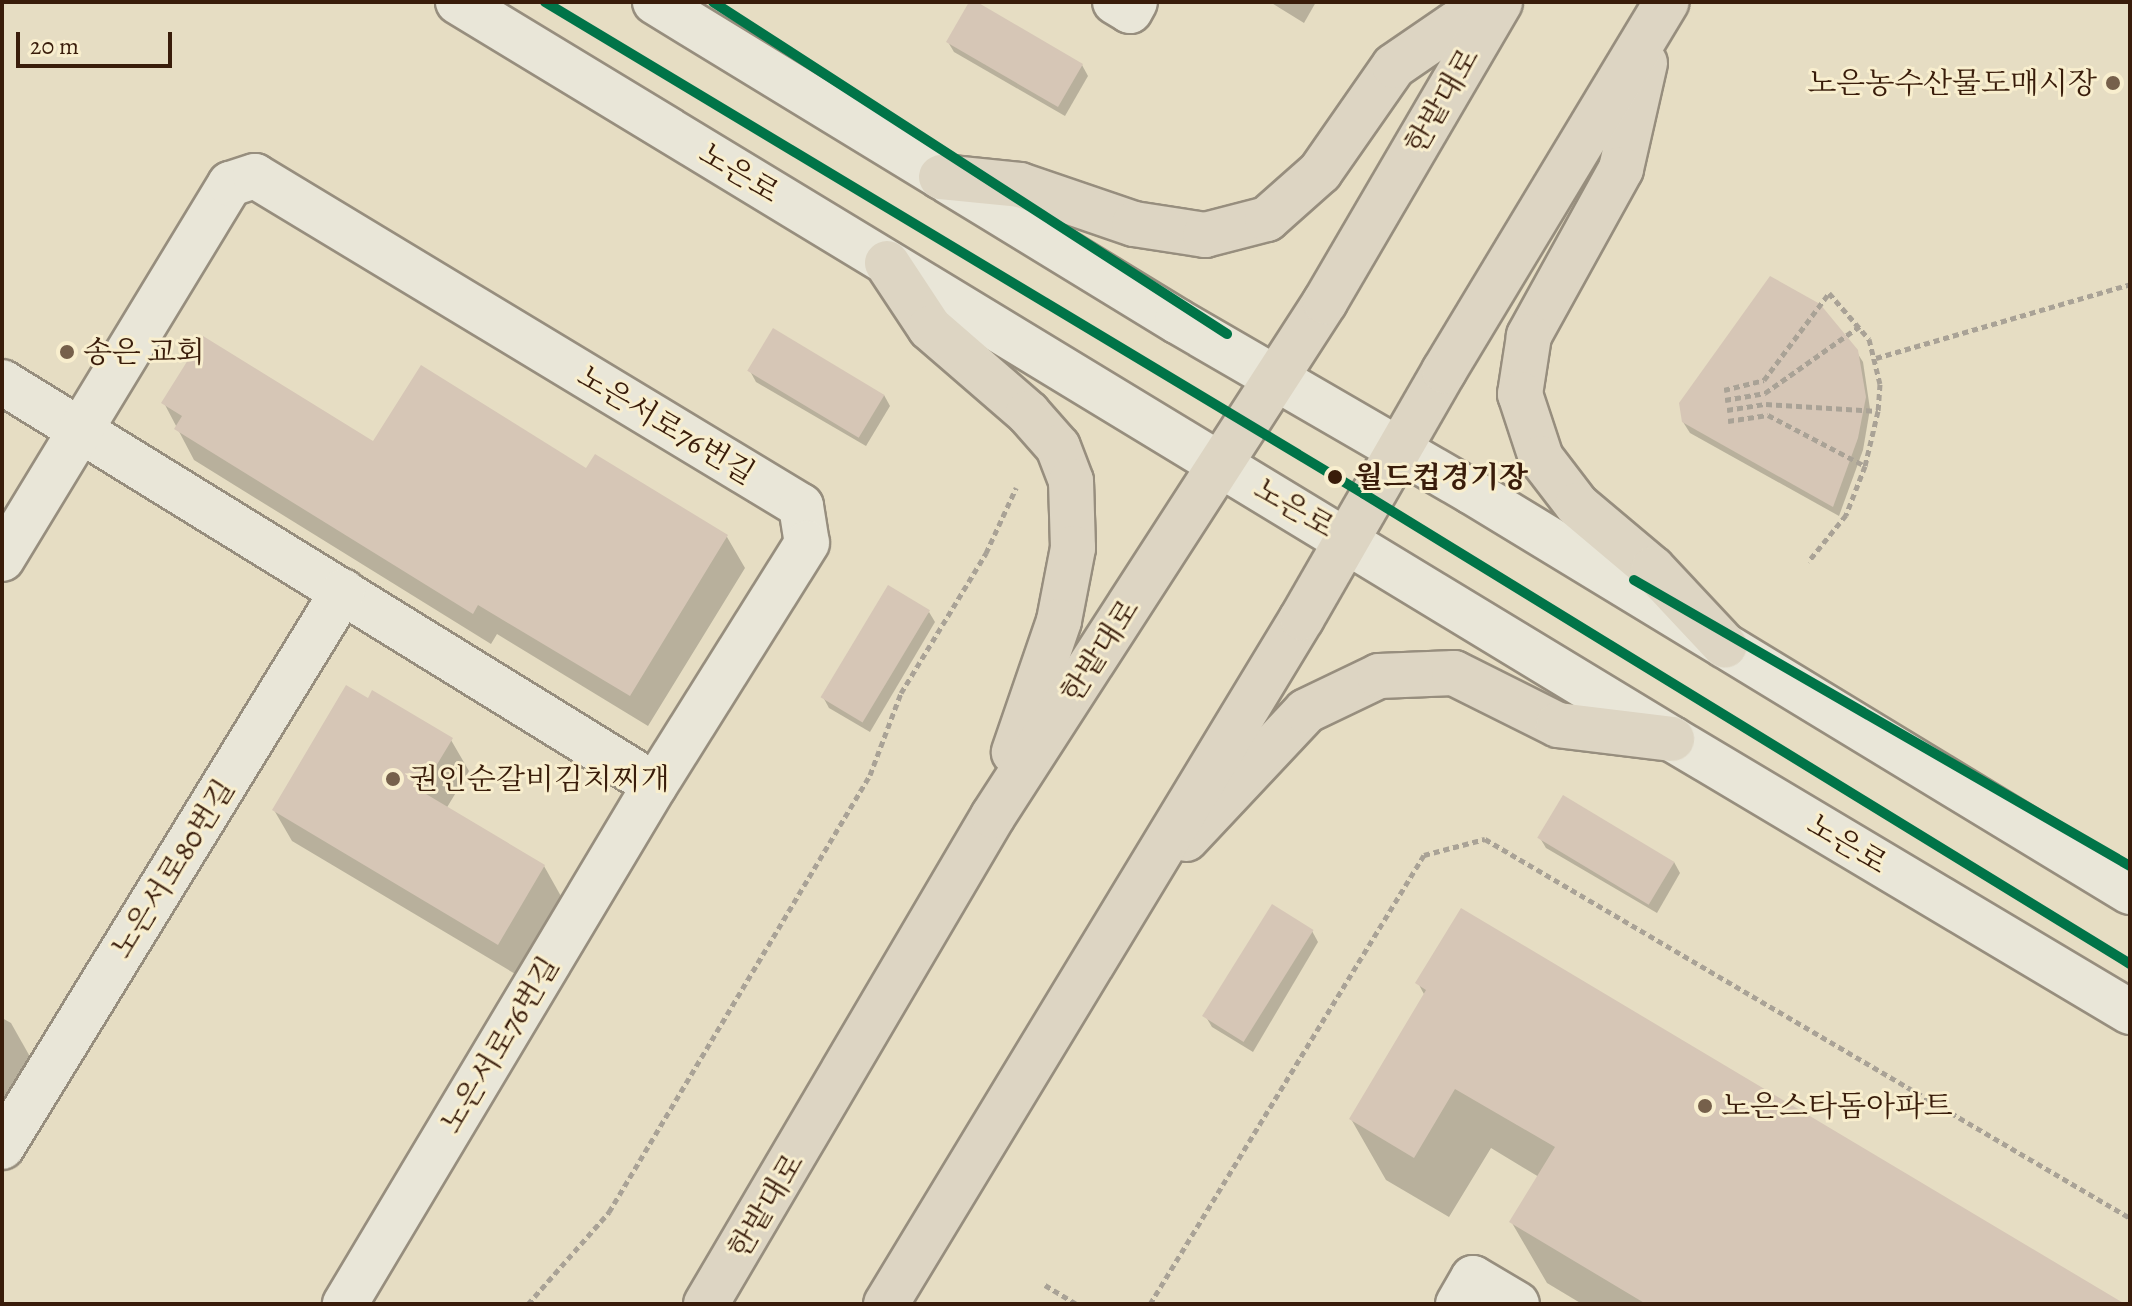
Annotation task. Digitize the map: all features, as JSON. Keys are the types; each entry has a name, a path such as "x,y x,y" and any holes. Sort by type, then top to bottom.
{"main road":[{"path":"941,177 1020,185 1134,224 1205,235 1267,219 1320,172 1394,66 1487,2"},
{"name":"한밭대로","path":"706,1304 993,816 1325,302 1500,2"},
{"path":"886,1304 1660,14"},
{"path":"1660,14 1621,169 1529,336 1520,394 1541,458 1577,505 1653,569 1725,646"},
{"path":"887,263 930,328 1028,413 1058,447 1071,481 1073,548 1059,621 993,816"},
{"path":"1138,885 1218,808 1306,711 1379,676 1454,673 1558,725 1672,739"}],"street":[{"name":"노은로","path":"458,2 1672,739 2130,1012"},
{"path":"655,2 2130,892"},
{"path":"1115,2 1130,11 1135,2"},
{"name":"노은서로76번길","path":"80,431 230,184 255,176 801,506 807,543 655,785 345,1304"},
{"path":"2,382 655,785"},
{"path":"2,559 80,431"},
{"name":"노은서로80번길","path":"2,1147 343,591"},
{"path":"1465,1291 1517,1304"}],"path":[{"path":"1876,358 2130,284"},
{"path":"1724,390 1764,380 1829,293 1860,326 1876,358 1880,384 1878,411 1865,466 1846,515 1808,562"},
{"path":"1725,400 1765,393 1860,326"},
{"path":"1727,410 1766,404 1878,411"},
{"path":"1728,421 1768,415 1865,466"},
{"path":"528,1304 609,1212 838,830 870,775 901,693 986,553 1016,488"},
{"path":"1150,1304 1424,855 1485,839 2130,1218"},
{"path":"1045,1285 1077,1304"}],"building":[{"path":"969,2 977,2 1083,64 1058,107 946,42"},
{"path":"1770,276 1820,304 1858,350 1866,397 1858,438 1833,507 1682,422 1679,403"},
{"path":"773,328 884,395 859,438 747,371"},
{"path":"203,336 373,441 421,365 586,468 595,454 728,535 630,696 478,605 473,614 174,429 182,416 161,403"},
{"path":"888,585 930,610 863,723 821,697"},
{"path":"346,685 368,698 372,690 453,738 421,791 545,865 498,945 272,810"},
{"path":"1563,795 1674,862 1649,905 1537,838"},
{"path":"1272,904 1314,930 1244,1042 1202,1016"},
{"name":"노은스타돔아파트","path":"1461,908 2125,1304 1646,1304 1509,1222 1555,1147 1455,1089 1414,1158 1349,1119 1426,990 1415,983"}],"transit line":[{"path":"545,2 1364,494 2130,964"},
{"path":"713,2 1227,334"},
{"path":"1634,580 2130,866"}],"place":[{"name":"노은농수산물도매시장","path":"2113,83"},
{"name":"송은 교회","path":"67,352"},
{"name":"월드컵경기장","path":"1335,477"},
{"name":"권인순갈비김치찌개","path":"393,779"},
{"name":"노은스타돔아파트","path":"1705,1106"}]}
